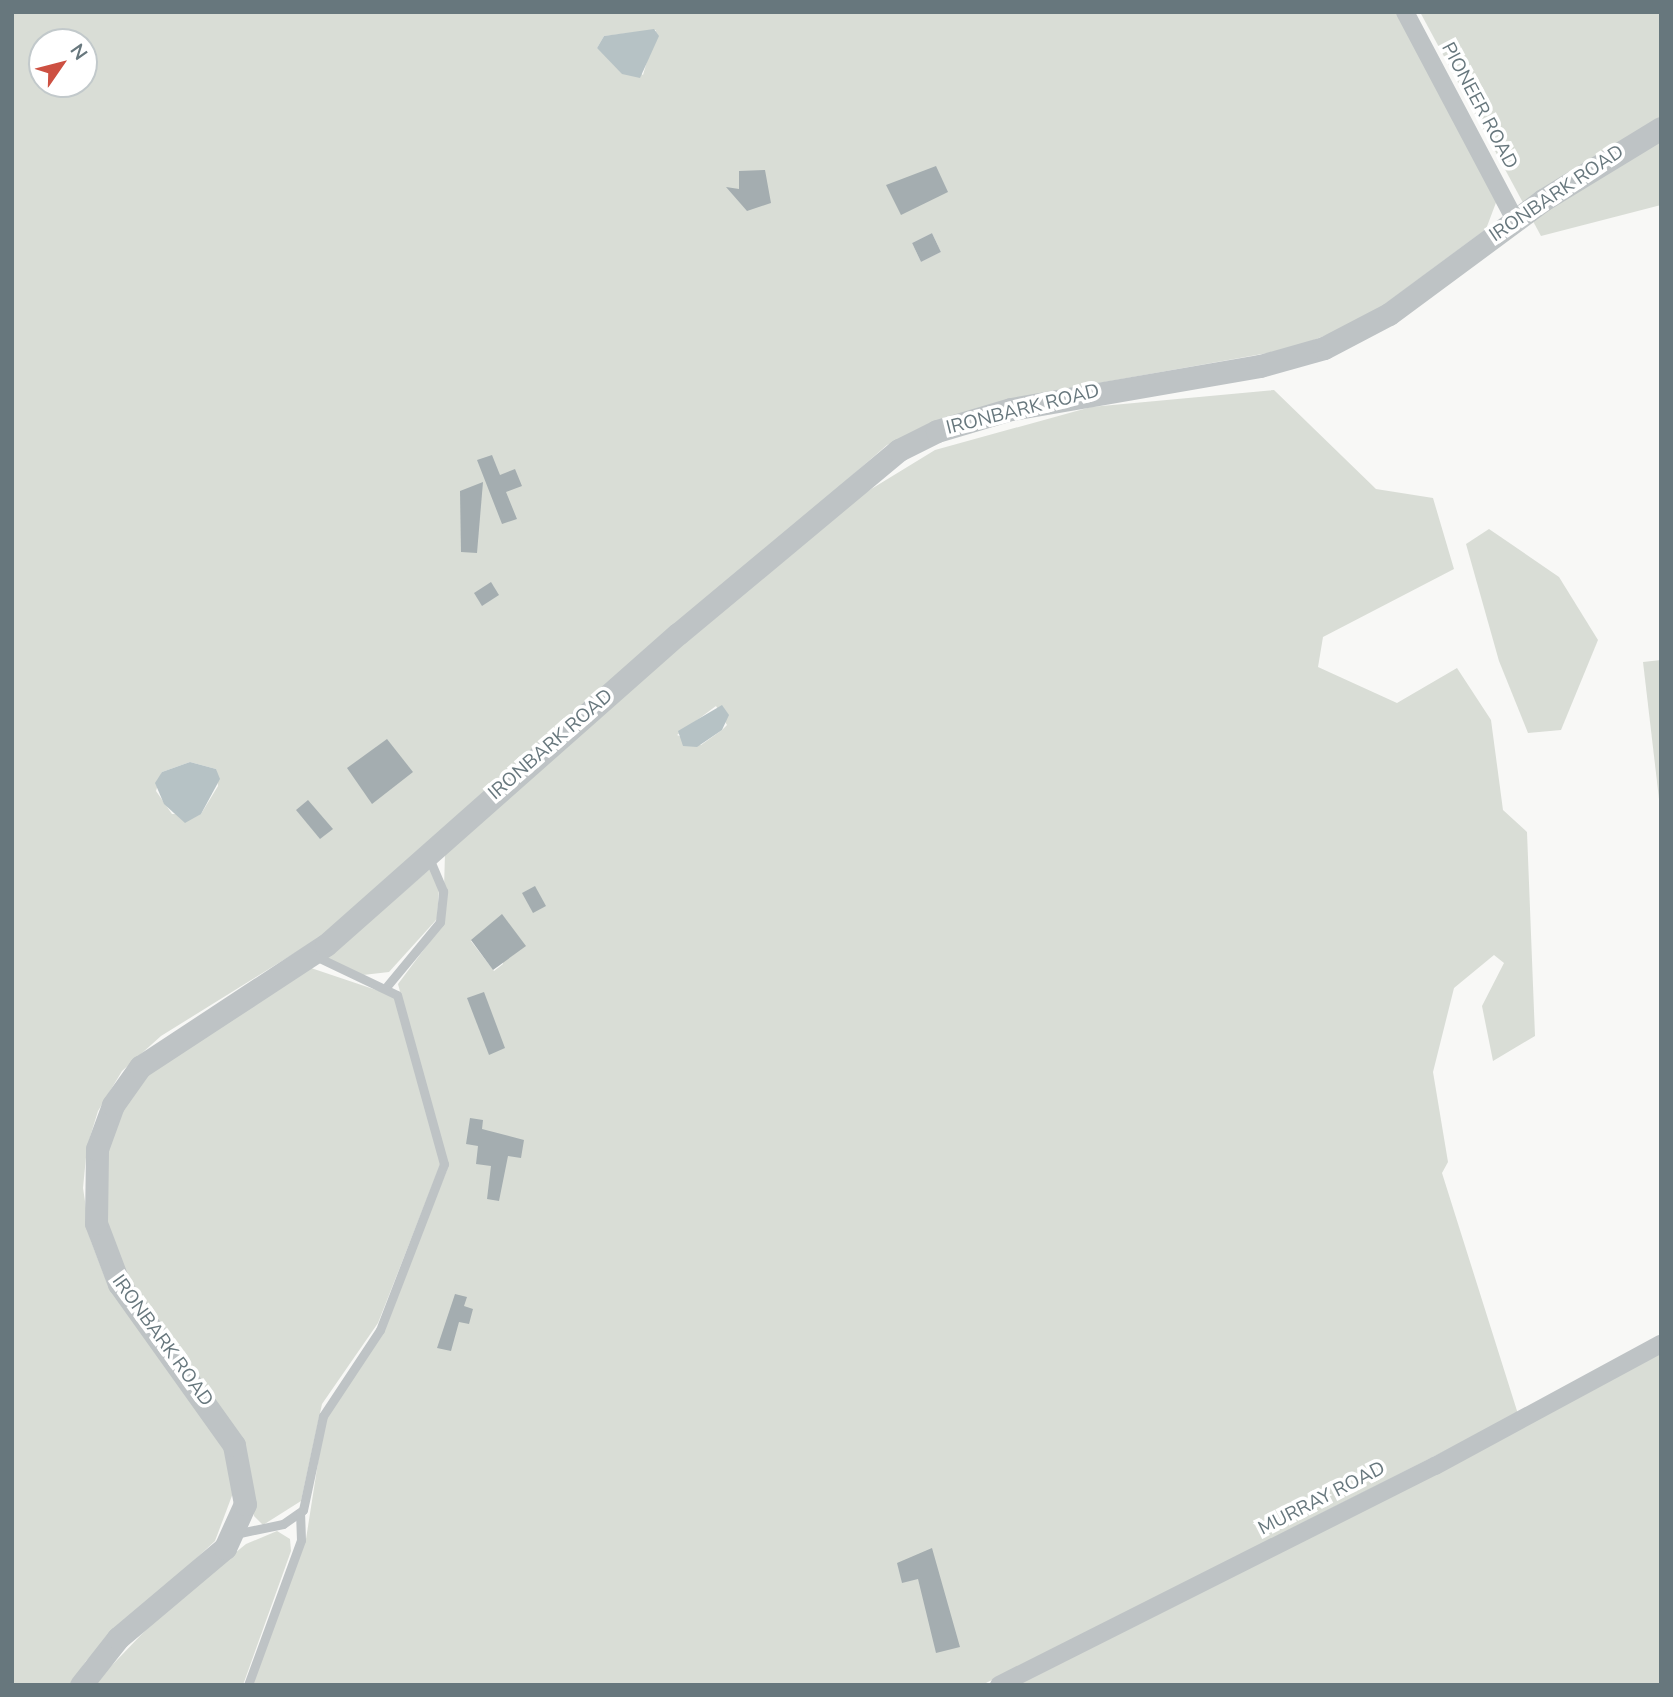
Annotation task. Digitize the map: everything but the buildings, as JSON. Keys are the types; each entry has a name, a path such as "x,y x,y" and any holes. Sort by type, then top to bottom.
{"street":[{"name":"PIONEER ROAD","path":"1405,12 1515,220"},
{"name":"IRONBARK ROAD","path":"81,1685 118,1638 213,1560 235,1534 245,1504 240,1460 211,1408 111,1270 96,1223 93,1169 113,1105 140,1067 177,1037 313,955 899,450 937,430 1011,409 1261,366 1324,348 1405,303 1515,220 1661,128"},
{"name":"MURRAY ROAD","path":"999,1685 1435,1466 1661,1344"}],"lane":[{"path":"387,986 440,922 443,891 427,854"},
{"path":"248,1685 299,1549 300,1513 323,1416 380,1330 444,1164 403,1008 387,986 336,971 313,955"},
{"path":"235,1534 260,1531 300,1513"}],"shaded area":[{"path":"12,12 1397,12 1497,200 1486,229 1377,310 1332,333 1290,349 1020,397 887,445 327,933 161,1036 122,1071 98,1111 87,1147 83,1188 91,1241 104,1275 225,1450 233,1493 215,1541 86,1661 70,1685 12,1685","holes":["656,30 643,75 597,48 604,36","932,233 941,252 921,262 912,243","190,762 216,769 218,786 201,814 172,814 156,791 162,772"]},
{"path":"1420,12 1661,12 1661,205 1541,236"},
{"path":"654,29 659,36 640,78 622,74 597,48 604,36"},
{"path":"1274,390 1376,489 1433,498 1454,569 1323,637 1318,667 1397,703 1457,668 1491,720 1503,810 1527,832 1535,1036 1493,1061 1482,1006 1504,963 1494,955 1454,988 1433,1072 1448,1162 1442,1173 1518,1414 982,1685 252,1685 306,1539 325,1418 372,1349 447,1170 398,984 443,924 445,853 832,513 935,450 1091,407","holes":["716,706 727,725 722,730 701,745 677,735","502,915 503,964 494,971 471,941"]},
{"path":"1489,529 1559,577 1598,640 1561,730 1528,733 1499,661 1466,544"},
{"path":"1661,660 1661,816 1643,662"},
{"path":"722,705 729,715 722,730 697,747 683,746 678,731"},
{"path":"190,762 216,769 220,779 201,814 185,823 164,804 155,783 162,772"},
{"path":"430,869 439,889 437,919 389,972 363,975 327,958"},
{"path":"311,968 394,996 441,1163 378,1323 322,1404 301,1501 263,1525 254,1516 247,1460 132,1289 105,1218 107,1147 120,1113 154,1066"},
{"path":"1661,1352 1661,1685 1015,1685"},
{"path":"277,1531 290,1539 291,1551 243,1685 93,1685 165,1610 246,1544"}]}
